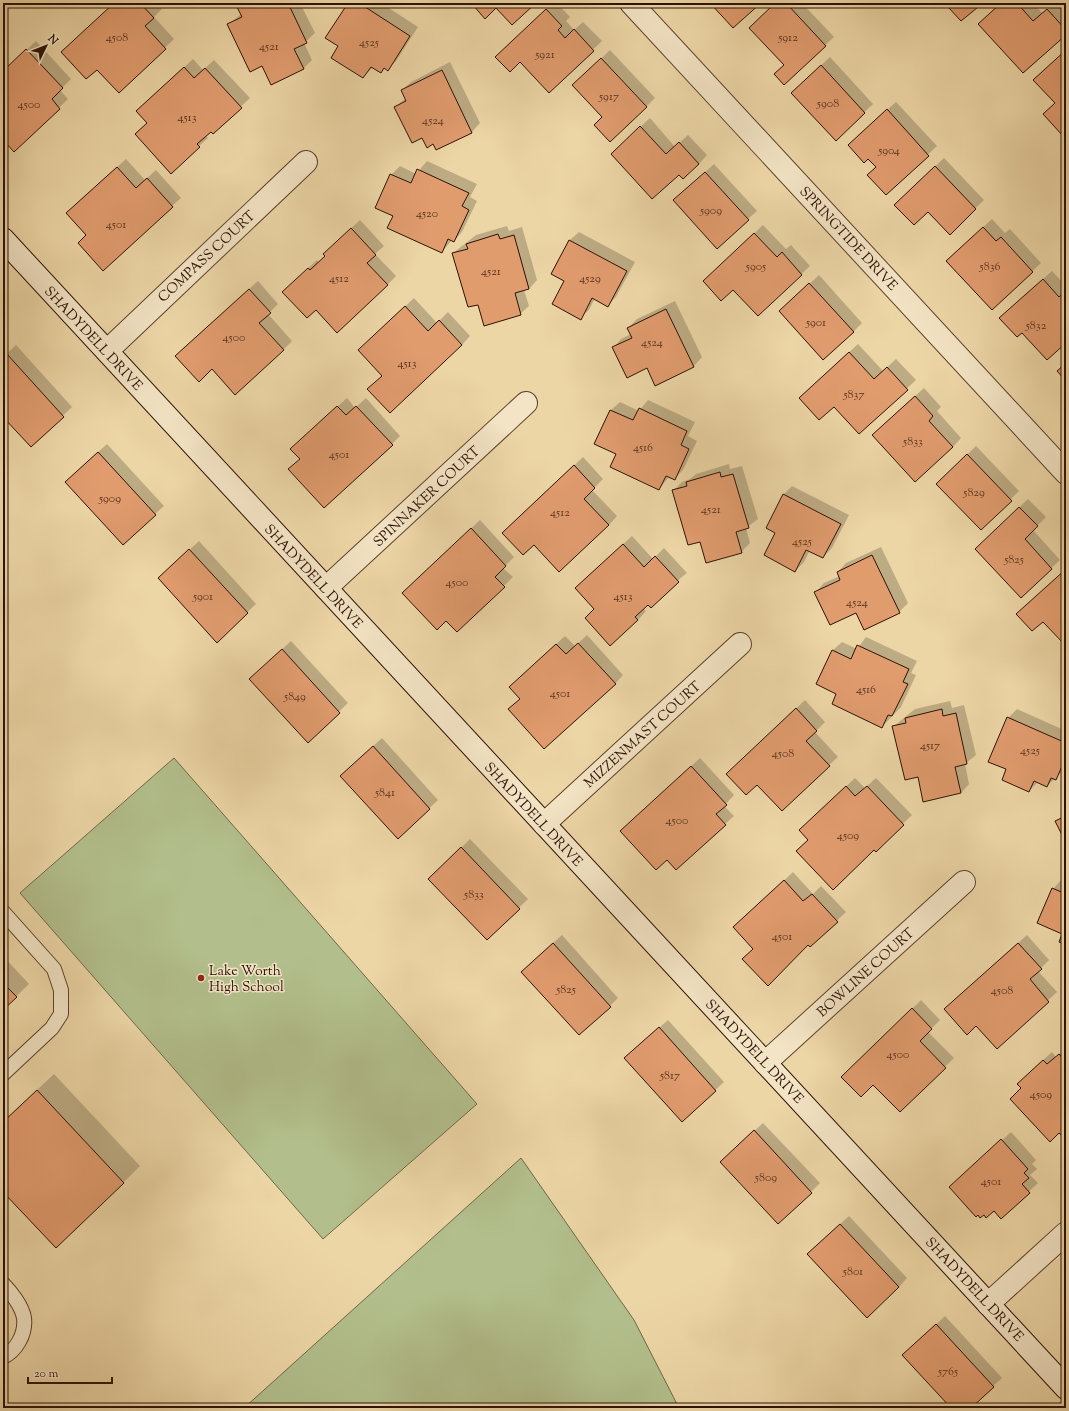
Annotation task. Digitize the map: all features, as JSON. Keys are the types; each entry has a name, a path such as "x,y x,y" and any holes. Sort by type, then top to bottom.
{"street":[{"name":"SPRINGTIDE DRIVE","path":"631,3 1066,474"},
{"name":"COMPASS COURT","path":"106,351 306,162"},
{"name":"SHADYDELL DRIVE","path":"3,239 1066,1388"},
{"name":"SPINNAKER COURT","path":"326,588 526,403"},
{"name":"MIZZENMAST COURT","path":"544,824 740,644"},
{"name":"BOWLINE COURT","path":"766,1063 964,882"},
{"path":"988,1304 1066,1233"}],"lane":[{"path":"3,912 54,969 61,990 61,1014 52,1028 3,1074"},
{"path":"3,1284 12,1294 24,1318 22,1336 13,1352 3,1357"}],"green space":[{"path":"174,758 477,1104 323,1239 20,893"},
{"path":"521,1158 634,1320 679,1408 244,1408"}],"building":[{"path":"114,3 140,3 154,18 145,26 166,49 119,93 97,70 86,79 61,52"},
{"path":"246,3 288,3 307,43 294,49 304,69 271,85 262,66 250,72 227,24 242,17 237,7"},
{"path":"348,3 359,3 410,36 388,71 384,68 381,73 371,67 363,78 331,58 338,46 325,38"},
{"path":"475,3 536,3 512,25 496,8 485,19 473,5"},
{"path":"710,3 761,3 733,28"},
{"path":"775,3 786,3 826,46 784,85 774,74 784,65 749,28"},
{"path":"952,3 983,3 961,21 948,7"},
{"path":"1001,3 1017,3 1033,21 1047,9 1066,30 1066,35 1023,73 978,24"},
{"path":"546,9 562,26 558,30 565,38 574,29 594,51 549,93 520,62 510,72 495,57"},
{"path":"26,49 63,88 52,99 60,109 14,152 5,142 3,144 3,71"},
{"path":"1066,50 1066,133 1063,136 1043,114 1055,103 1033,80"},
{"path":"601,58 647,107 610,142 594,125 602,117 572,85"},
{"path":"821,65 865,113 836,141 791,93"},
{"path":"184,67 194,78 205,68 242,108 213,134 211,132 197,144 200,147 171,174 135,134 147,123 136,111"},
{"path":"442,70 472,133 436,150 433,144 427,148 422,138 412,143 394,107 406,101 401,90"},
{"path":"887,109 929,156 886,195 867,175 876,167 868,159 864,163 848,145"},
{"path":"640,126 666,154 679,142 699,164 683,179 679,175 652,199 611,154"},
{"path":"935,166 976,209 950,235 928,212 914,225 894,205"},
{"path":"117,167 136,188 147,178 173,207 103,271 78,243 86,235 66,213"},
{"path":"417,169 469,193 462,206 469,210 454,242 448,239 442,253 387,228 393,216 375,208 390,174 411,183"},
{"path":"705,172 749,220 717,249 673,200"},
{"path":"983,227 996,241 1001,237 1033,272 992,310 946,261"},
{"path":"351,228 376,255 367,263 388,285 337,333 316,310 307,318 282,292 308,268 310,270 325,256 323,254"},
{"path":"754,233 777,257 782,252 802,275 758,316 733,290 721,301 703,281"},
{"path":"498,234 500,239 514,235 529,289 515,293 521,315 484,326 478,305 468,307 452,253 468,249 466,244"},
{"path":"569,240 627,271 608,307 592,298 581,320 552,304 564,281 551,274"},
{"path":"1043,279 1059,297 1066,291 1066,343 1047,360 1022,333 1017,337 999,318"},
{"path":"809,283 854,332 823,360 779,311"},
{"path":"249,289 271,313 259,323 284,350 235,395 212,369 199,382 175,356"},
{"path":"405,306 428,331 439,320 462,345 390,413 367,389 382,376 358,350"},
{"path":"666,309 694,367 655,386 647,368 627,378 612,347 632,338 627,328"},
{"path":"849,352 874,379 887,367 908,390 859,434 834,407 819,420 799,398"},
{"path":"6,353 64,417 31,447 3,417 3,356"},
{"path":"1066,363 1066,381 1057,371"},
{"path":"915,396 933,416 929,421 953,447 915,482 872,435"},
{"path":"337,406 346,415 356,406 393,445 324,508 288,469 300,459 290,449"},
{"path":"639,408 687,431 681,445 689,449 675,480 666,476 659,490 610,467 616,454 594,444 610,410 633,420"},
{"path":"98,452 156,515 123,545 65,482"},
{"path":"967,454 1012,501 981,530 936,484"},
{"path":"574,465 595,488 584,499 609,525 559,572 534,545 523,555 502,533"},
{"path":"720,472 721,477 733,474 749,528 736,532 742,553 706,563 700,542 688,545 672,490 687,486 686,482"},
{"path":"783,494 841,524 823,558 806,550 795,572 764,555 775,533 766,528"},
{"path":"1019,507 1038,526 1025,539 1052,569 1021,598 975,549"},
{"path":"471,528 506,566 495,577 505,587 457,632 446,621 437,630 402,593"},
{"path":"623,544 644,567 655,556 679,582 651,608 648,605 635,617 638,620 610,646 585,618 594,609 575,588"},
{"path":"189,549 248,613 217,643 158,578"},
{"path":"872,555 900,613 864,630 856,613 830,625 814,592 840,580 837,572"},
{"path":"1066,569 1066,646 1043,622 1032,631 1016,614"},
{"path":"578,643 616,684 544,749 508,709 520,699 509,687 556,644 566,654"},
{"path":"857,645 909,669 903,682 908,684 892,716 888,715 882,728 832,704 836,694 816,684 832,650 851,659"},
{"path":"282,649 340,713 308,743 249,679"},
{"path":"796,708 817,731 806,741 830,766 782,811 757,785 746,795 726,774"},
{"path":"942,709 943,716 956,713 967,764 955,767 961,793 923,802 918,777 905,780 892,726 906,723 905,718"},
{"path":"1007,717 1066,743 1066,757 1056,780 1051,778 1047,787 1034,781 1029,792 1002,780 1006,769 988,762"},
{"path":"373,746 430,809 398,839 340,776"},
{"path":"691,766 727,805 716,814 726,825 676,870 667,860 656,870 620,831"},
{"path":"846,786 855,796 867,786 904,825 876,852 874,850 833,890 796,851 808,840 799,830"},
{"path":"1066,816 1066,843 1055,821"},
{"path":"461,847 520,909 487,940 428,879"},
{"path":"784,880 803,901 812,894 838,922 810,947 808,945 768,986 742,959 753,949 733,927"},
{"path":"1052,888 1066,894 1066,945 1059,942 1062,934 1037,923"},
{"path":"553,943 611,1007 579,1035 521,972"},
{"path":"1018,943 1042,969 1030,979 1049,1002 997,1049 976,1026 967,1035 944,1009"},
{"path":"3,983 17,997 3,1010"},
{"path":"912,1008 932,1029 920,1041 946,1068 900,1112 873,1085 861,1097 841,1077"},
{"path":"659,1027 716,1091 682,1122 624,1058"},
{"path":"1059,1054 1066,1062 1066,1140 1059,1133 1050,1142 1010,1099 1021,1088 1017,1084 1043,1060 1047,1064"},
{"path":"37,1090 124,1183 56,1248 3,1192 3,1122"},
{"path":"754,1130 812,1193 778,1224 720,1162"},
{"path":"1001,1139 1028,1169 1024,1173 1029,1178 1022,1184 1030,1193 1001,1219 994,1211 986,1218 984,1215 980,1218 978,1215 976,1217 949,1187"},
{"path":"840,1224 899,1287 867,1318 807,1254"},
{"path":"936,1324 994,1387 971,1408 951,1408 902,1355"}],"place":[{"name":"Lake Worth High School","path":"201,978"}]}
